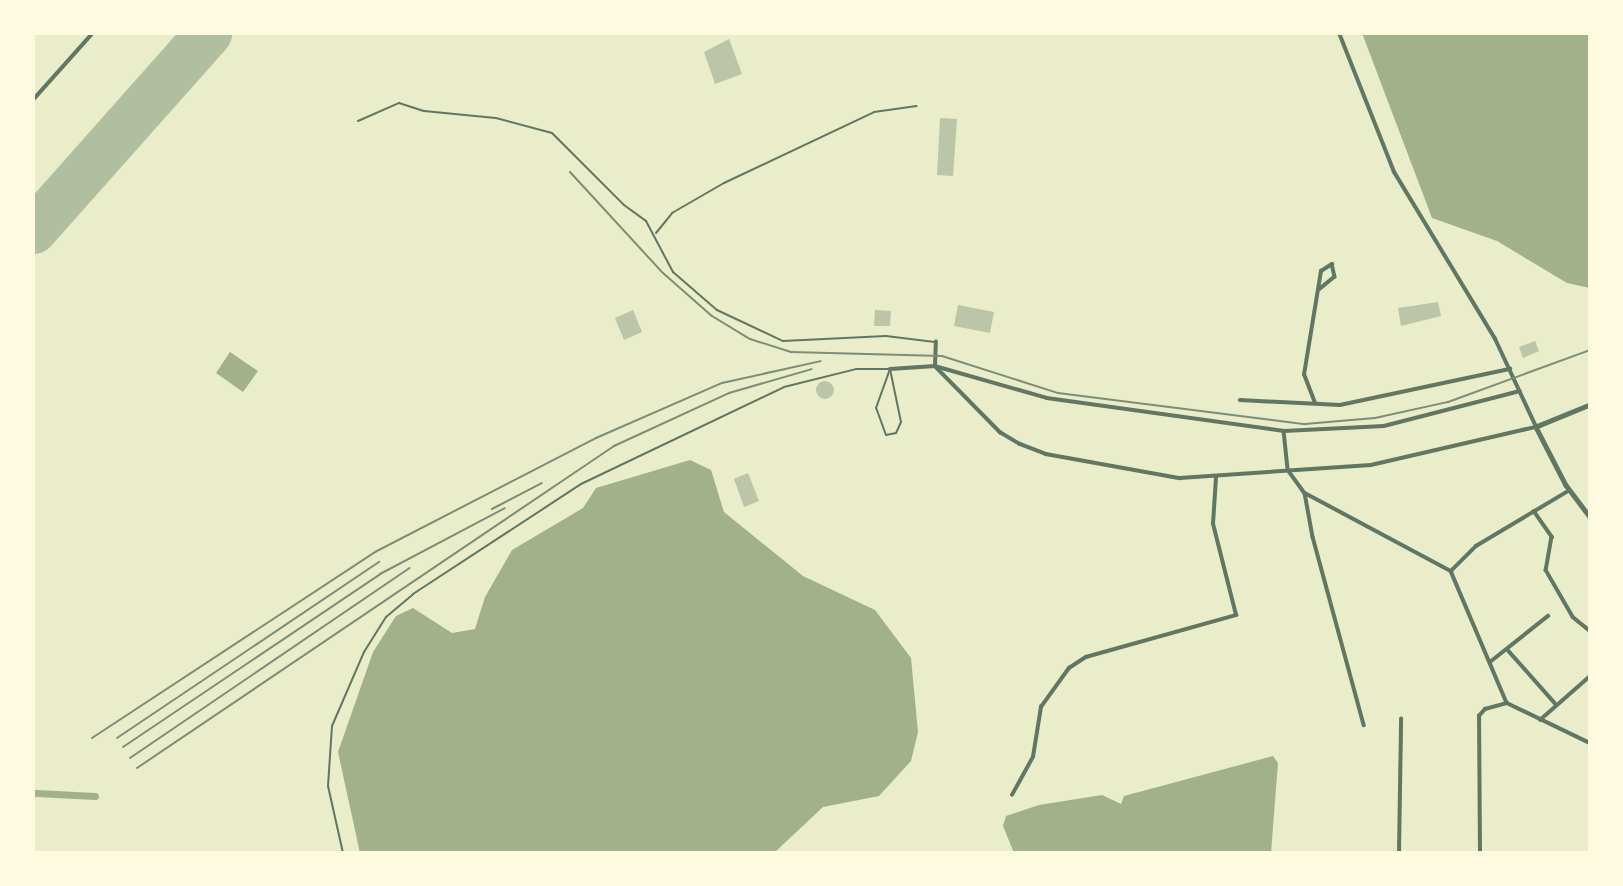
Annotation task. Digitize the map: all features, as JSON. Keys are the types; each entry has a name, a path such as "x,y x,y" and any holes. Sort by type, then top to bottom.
{"street":[{"path":"33,100 93,33"},
{"path":"1339,33 1399,182 1510,369 1536,427 1570,490 1590,517"},
{"path":"1315,403 1304,375 1322,268 1332,264 1335,277 1320,289"},
{"path":"936,342 935,366 1000,432 1020,444 1117,468 1180,478 1371,465 1536,427 1590,405"},
{"path":"890,369 935,366 1047,398 1284,432 1384,426 1520,391"},
{"path":"1240,401 1315,403 1368,400 1510,369"},
{"path":"1284,432 1288,470 1305,492 1451,571 1507,703 1590,742"},
{"path":"1012,795 1033,757 1041,708 1069,667 1086,657 1236,615 1213,524 1216,477"},
{"path":"1451,571 1476,547 1570,490"},
{"path":"1305,492 1312,537 1364,724"},
{"path":"1535,511 1552,537 1546,570 1573,617 1590,631"},
{"path":"1490,662 1548,616"},
{"path":"1507,649 1555,703"},
{"path":"1540,720 1555,703 1590,676"},
{"path":"1480,853 1479,716 1485,709 1507,703"},
{"path":"1399,853 1401,719"}],"lane":[{"path":"358,121 403,104 552,133 655,234 673,272 695,296 783,341 886,336 936,342"},
{"path":"655,234 672,213 724,183 874,112 917,106"},
{"path":"343,853 328,786 330,739 364,652 386,617 413,594 581,484 783,387 856,369 890,369"},
{"path":"890,369 901,422 896,433 886,435 876,408 890,369"}],"shaded area":[{"path":"1362,33 1590,33 1590,288 1567,283 1497,241 1432,218"},
{"path":"230,352 258,371 243,392 216,373"},
{"path":"690,460 711,470 724,512 803,576 875,610 911,658 918,732 911,761 879,796 823,807 774,853 360,853 338,752 373,652 396,616 413,608 452,633 475,629 485,597 512,550 583,508 596,488"},
{"path":"1273,756 1278,763 1271,853 1014,853 1003,826 1006,816 1039,805 1102,795 1121,804 1124,796"}],"building":[{"path":"729,39 742,74 715,84 704,52"},
{"path":"940,118 957,119 953,176 937,175"},
{"path":"1438,302 1441,316 1401,326 1398,308"},
{"path":"958,305 994,312 990,333 954,326"},
{"path":"633,310 642,332 624,340 615,318"},
{"path":"875,310 891,311 890,326 874,326"},
{"path":"1535,341 1539,351 1523,358 1519,347"},
{"path":"821,381 829,381 834,390 832,397 821,399 816,394 816,386"},
{"path":"748,473 759,501 744,507 734,479"}],"waterway":[{"path":"36,793 95,796"}],"runway":[{"path":"33,230 208,33"}],"railway":[{"path":"570,172 663,273 712,316 750,339 791,352 942,356 1058,393 1305,424 1375,418 1448,402 1590,350"},
{"path":"92,738 375,552 596,438 722,383 821,361"},
{"path":"137,768 614,446 729,393 812,369"},
{"path":"492,509 542,483"},
{"path":"123,747 380,574 505,508"},
{"path":"117,738 379,562"},
{"path":"130,758 410,568"}]}
